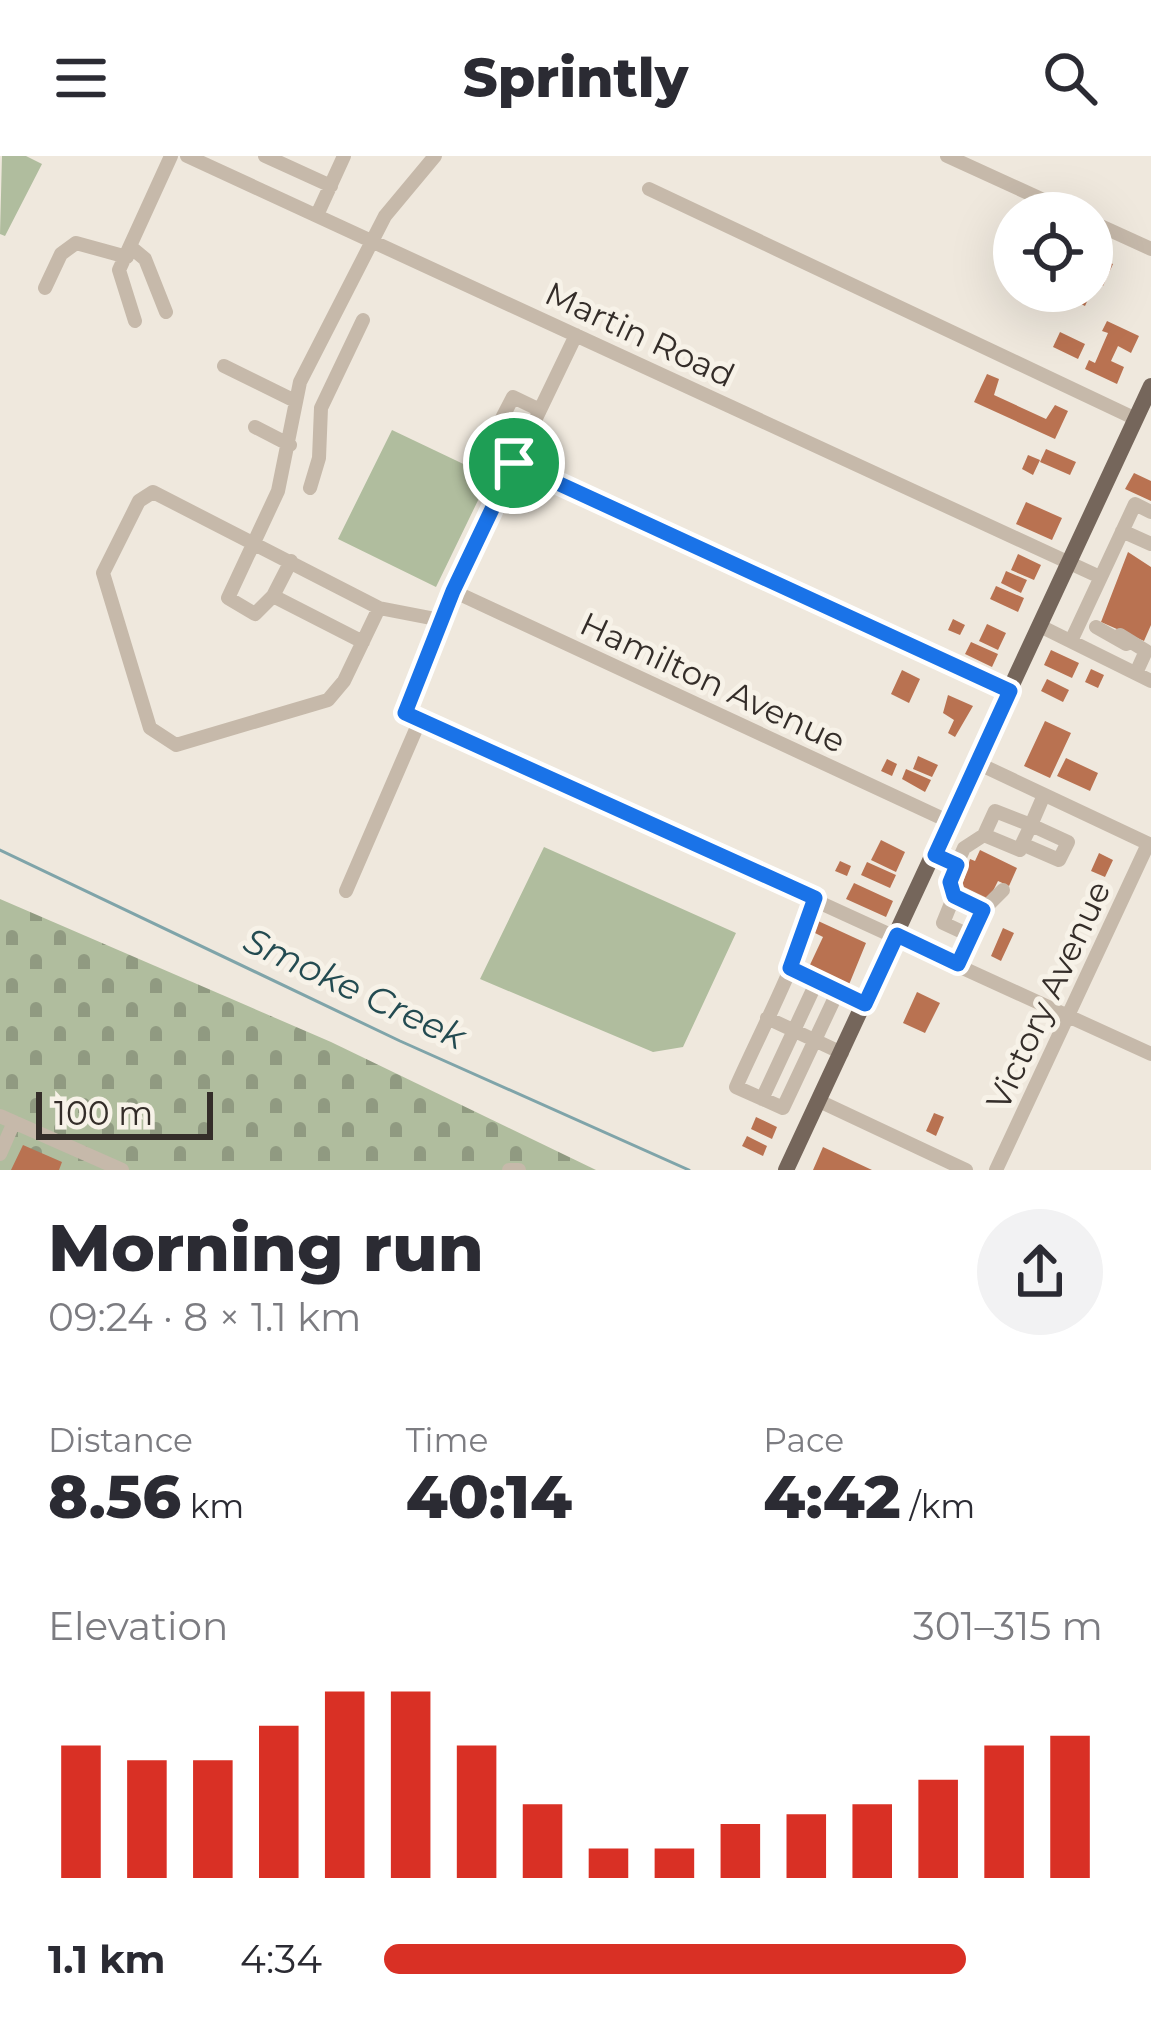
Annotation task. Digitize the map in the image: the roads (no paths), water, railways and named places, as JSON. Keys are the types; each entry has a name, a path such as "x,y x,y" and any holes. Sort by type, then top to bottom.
{"main road":[{"path":"786,1170 1149,396"}],"street":[{"path":"135,321 118,270 130,253 171,156"},
{"name":"Martin Road","path":"187,156 1100,577"},
{"path":"301,172 308,156"},
{"path":"317,215 344,156"},
{"path":"290,561 273,596 255,614 228,598 278,491 290,442 293,400 371,239 402,190 435,156"},
{"path":"947,156 1026,192"},
{"path":"269,157 331,186"},
{"path":"649,189 1136,419"},
{"path":"1113,232 1151,249"},
{"path":"45,287 61,254 76,243 130,253 145,259 166,312"},
{"path":"310,488 321,408 363,320"},
{"path":"324,334 348,347"},
{"path":"346,891 412,716 441,620 576,335"},
{"path":"224,365 293,400"},
{"path":"491,466 501,445 498,426 513,397 539,410"},
{"path":"255,427 290,442 320,440"},
{"path":"514,463 1010,691"},
{"path":"379,608 328,700 176,745 157,736 108,596 105,566 139,501 153,492 379,608 441,620"},
{"path":"1071,641 1135,504 1151,512"},
{"path":"1122,531 1151,544"},
{"name":"Hamilton Avenue","path":"453,591 950,821"},
{"path":"273,596 363,642"},
{"path":"1081,620 1149,645 1136,674"},
{"path":"1040,626 1151,681"},
{"path":"412,716 1151,1054"},
{"path":"977,763 1150,844"},
{"path":"984,835 1020,850 1044,795"},
{"path":"971,936 943,923 954,896 950,882 964,848 984,835 995,811 1068,842"},
{"path":"1022,844 1059,860 1082,813"},
{"name":"Victory Avenue","path":"996,1170 1150,844"},
{"path":"935,855 957,865"},
{"path":"958,964 983,910 1003,890"},
{"path":"954,896 983,910"},
{"path":"815,898 790,968 736,1087 783,1108 838,991"},
{"path":"790,968 865,1004"},
{"path":"763,1099 817,981"},
{"path":"767,1018 842,1053"},
{"path":"819,1101 966,1170"},
{"path":"0,1154 7,1119 122,1170"},
{"path":"509,1170 519,1170"}],"waterway":[{"name":"Smoke Creek","path":"0,850 400,1041 689,1170"}]}
